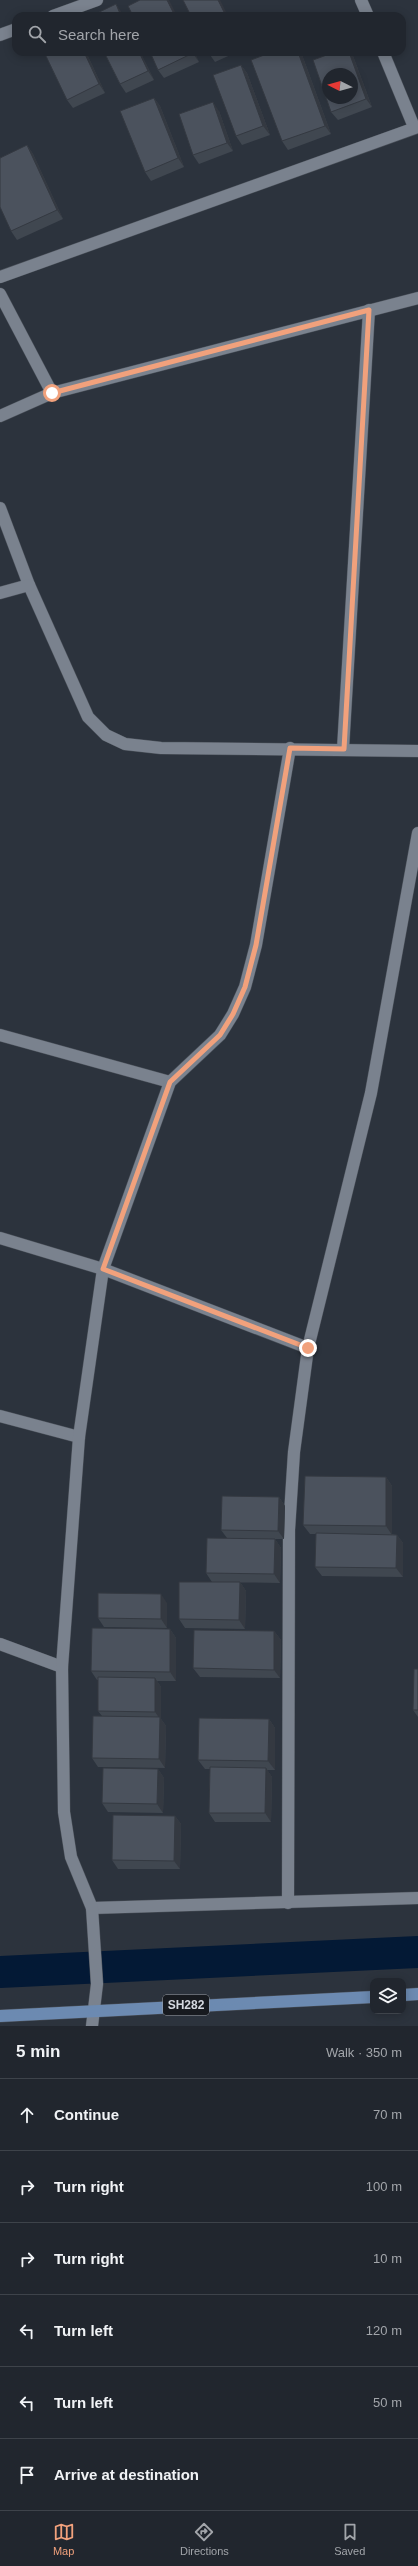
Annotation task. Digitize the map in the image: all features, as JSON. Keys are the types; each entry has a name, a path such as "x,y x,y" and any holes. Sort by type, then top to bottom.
{"main road":[{"path":"406,1995 418,1994"},
{"name":"SH282","path":"0,2016 94,2010 370,1997"}],"street":[{"path":"63,12 97,0"},
{"path":"361,0 366,12"},
{"path":"0,35 12,30"},
{"path":"0,277 416,127 385,56"},
{"path":"0,294 52,393"},
{"path":"0,416 52,393 418,298"},
{"path":"344,749 369,310"},
{"path":"0,508 29,585 88,717 106,735 125,744 161,748 290,748 418,751"},
{"path":"0,593 29,585"},
{"path":"92,2026 97,1984 92,1908 71,1857 64,1812 62,1667 79,1437 103,1269 170,1082 220,1035 233,1014 245,987 256,945 290,748"},
{"path":"288,1903 288,1530 294,1452 308,1348 371,1093 418,832"},
{"path":"0,1035 170,1082"},
{"path":"0,1238 103,1269 308,1348"},
{"path":"0,1416 79,1437"},
{"path":"0,1644 62,1667"},
{"path":"92,1908 418,1898"}],"building":[{"path":"140,0 167,0 173,12 131,12 128,6"},
{"path":"183,0 218,0 224,12 189,12"},
{"path":"116,4 119,12 99,12"},
{"path":"46,56 86,56 99,84 67,100"},
{"path":"106,56 141,56 148,71 120,84"},
{"path":"152,56 187,56 158,70"},
{"path":"262,56 299,56 325,126 282,141 251,60"},
{"path":"324,56 350,56 355,68 322,68 322,86 313,60"},
{"path":"241,65 263,126 236,136 213,75"},
{"path":"358,77 366,99 358,102"},
{"path":"154,98 178,158 145,172 120,111"},
{"path":"213,102 227,143 193,155 179,114"},
{"path":"328,104 353,104 331,112"},
{"path":"27,145 57,210 11,231 0,207 0,158"},
{"path":"305,1476 386,1477 386,1526 303,1525"},
{"path":"222,1496 279,1497 278,1531 221,1530"},
{"path":"316,1533 397,1535 396,1568 315,1567"},
{"path":"207,1538 275,1539 274,1574 206,1573"},
{"path":"179,1582 240,1582 239,1620 179,1619"},
{"path":"98,1593 161,1594 161,1619 98,1618"},
{"path":"92,1628 170,1629 170,1672 91,1671"},
{"path":"194,1630 274,1631 274,1670 193,1668"},
{"path":"414,1669 418,1669 418,1710 413,1710"},
{"path":"98,1677 155,1678 155,1712 98,1711"},
{"path":"93,1716 160,1717 159,1759 92,1758"},
{"path":"199,1718 269,1719 268,1761 198,1760"},
{"path":"210,1767 266,1768 265,1813 209,1813"},
{"path":"103,1768 158,1769 157,1804 102,1803"},
{"path":"113,1815 175,1816 174,1861 112,1860"}],"waterway":[{"path":"0,1972 418,1952"}],"route":[{"path":"52,393 369,310 344,749 290,748 256,945 245,987 233,1014 220,1035 170,1082 103,1269 308,1348"}]}
